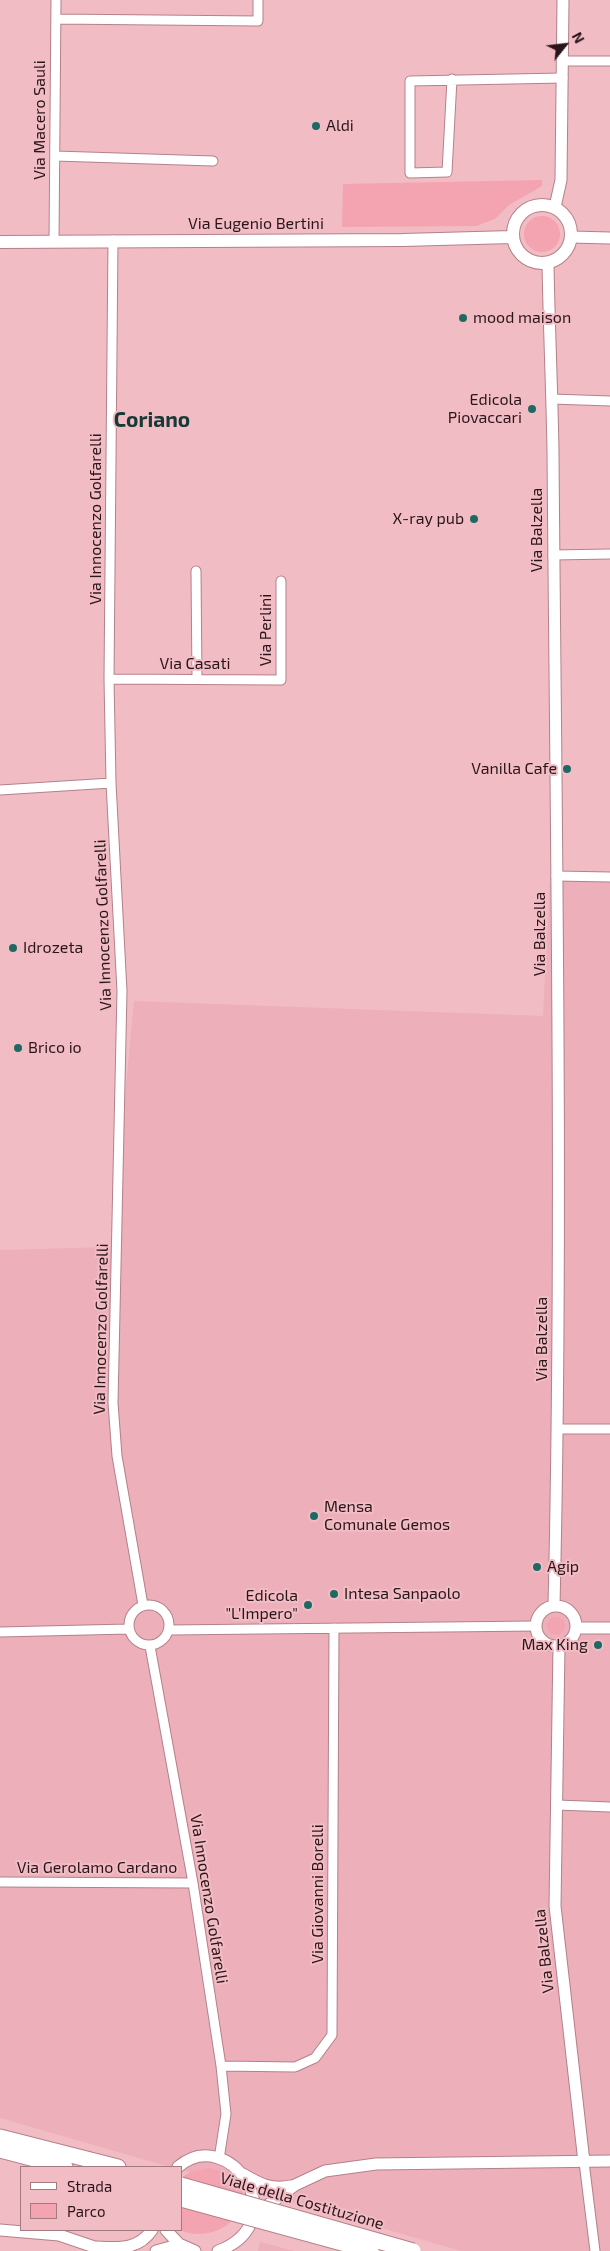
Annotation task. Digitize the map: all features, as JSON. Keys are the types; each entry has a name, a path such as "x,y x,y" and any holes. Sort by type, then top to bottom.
{"highway":[{"path":"0,2136 114,2166"},
{"path":"0,2150 61,2166"},
{"name":"Viale della Costituzione","path":"182,2184 413,2251"},
{"name":"Viale della Costituzione","path":"182,2198 371,2251"}],"main road":[{"path":"539,204 555,207 568,220 571,237 564,254 548,263 529,261 515,247 512,237 515,222 524,209 539,204"},
{"name":"Via Eugenio Bertini","path":"0,242 402,240 512,237"}],"street":[{"name":"Via Macero Sauli","path":"54,241 56,0"},
{"path":"56,19 258,21 258,0"},
{"path":"555,207 560,180 563,0"},
{"path":"563,61 610,61"},
{"path":"452,79 447,172 410,173 410,81 452,79 563,78"},
{"path":"55,156 213,161"},
{"path":"571,237 610,238"},
{"name":"Via Innocenzo Golfarelli","path":"113,240 109,679 111,784 122,991 113,1403 117,1456 143,1606"},
{"name":"Via Balzella","path":"548,263 552,399 556,876 558,1429 554,1606"},
{"path":"552,399 610,401"},
{"path":"553,555 610,554"},
{"path":"196,571 197,679"},
{"name":"Via Perlini","path":"281,680 282,581"},
{"name":"Via Casati","path":"109,679 281,680"},
{"path":"0,790 111,784"},
{"path":"556,876 610,877"},
{"path":"558,1429 610,1429"},
{"path":"149,1604 161,1608 168,1618 169,1630 162,1641 150,1646 138,1643 129,1629 128,1623 133,1612 143,1606 149,1604"},
{"path":"554,1606 560,1606 570,1612 576,1622 576,1628 571,1640 559,1646 552,1646 541,1639 536,1626 539,1615 554,1606"},
{"path":"169,1630 536,1626"},
{"name":"Via Giovanni Borelli","path":"221,2066 295,2068 315,2058 332,2036 334,1628"},
{"path":"576,1628 610,1628"},
{"path":"0,1632 129,1629"},
{"name":"Via Innocenzo Golfarelli","path":"150,1646 193,1883 221,2066 226,2114 219,2159"},
{"name":"Via Balzella","path":"559,1646 555,1906 595,2251"},
{"path":"557,1805 610,1807"},
{"name":"Via Gerolamo Cardano","path":"0,1882 193,1883"},
{"path":"180,2166 192,2159 205,2157 219,2159 232,2165 264,2186 278,2188 295,2185"},
{"path":"252,2217 295,2185 325,2171 376,2164 610,2161"},
{"path":"218,2251 229,2247 240,2239 248,2229 252,2217 254,2202 251,2187 243,2174"},
{"path":"0,2230 59,2236 106,2251"},
{"path":"95,2247 124,2248 144,2239 151,2231"},
{"path":"167,2231 179,2244 193,2250"},
{"path":"156,2251 174,2246 193,2250"}],"shaded area":[{"path":"610,876 610,2251 461,2251 182,2170 182,2166 167,2166 0,2118 0,1250 111,1247 134,1001 543,1016 550,877"},
{"path":"260,2242 294,2251 258,2251"}],"green space":[{"path":"542,180 542,186 509,205 495,219 476,226 342,227 343,184"},
{"path":"542,216 549,217 555,221 559,227 559,241 555,247 549,251 542,252 535,251 529,247 525,241 524,234 525,227 529,221 535,217"},
{"path":"556,1617 562,1620 565,1626 562,1632 556,1635 550,1632 547,1626 550,1620"},
{"path":"209,2168 229,2175 240,2186 243,2199 239,2212 230,2223 216,2231 198,2234 182,2231 182,2177 190,2172"}],"place":[{"name":"Aldi","path":"316,126"},
{"name":"mood maison","path":"463,318"},
{"name":"Edicola Piovaccari","path":"532,409"},
{"name":"X-ray pub","path":"474,519"},
{"name":"Vanilla Cafe","path":"567,769"},
{"name":"Idrozeta","path":"13,948"},
{"name":"Brico io","path":"18,1048"},
{"name":"Mensa Comunale Gemos","path":"314,1516"},
{"name":"Agip","path":"537,1567"},
{"name":"Intesa Sanpaolo","path":"334,1594"},
{"name":"Edicola \"L'Impero\"","path":"308,1605"},
{"name":"Max King","path":"598,1645"}],"district":[{"name":"Coriano","path":"152,420"}]}
